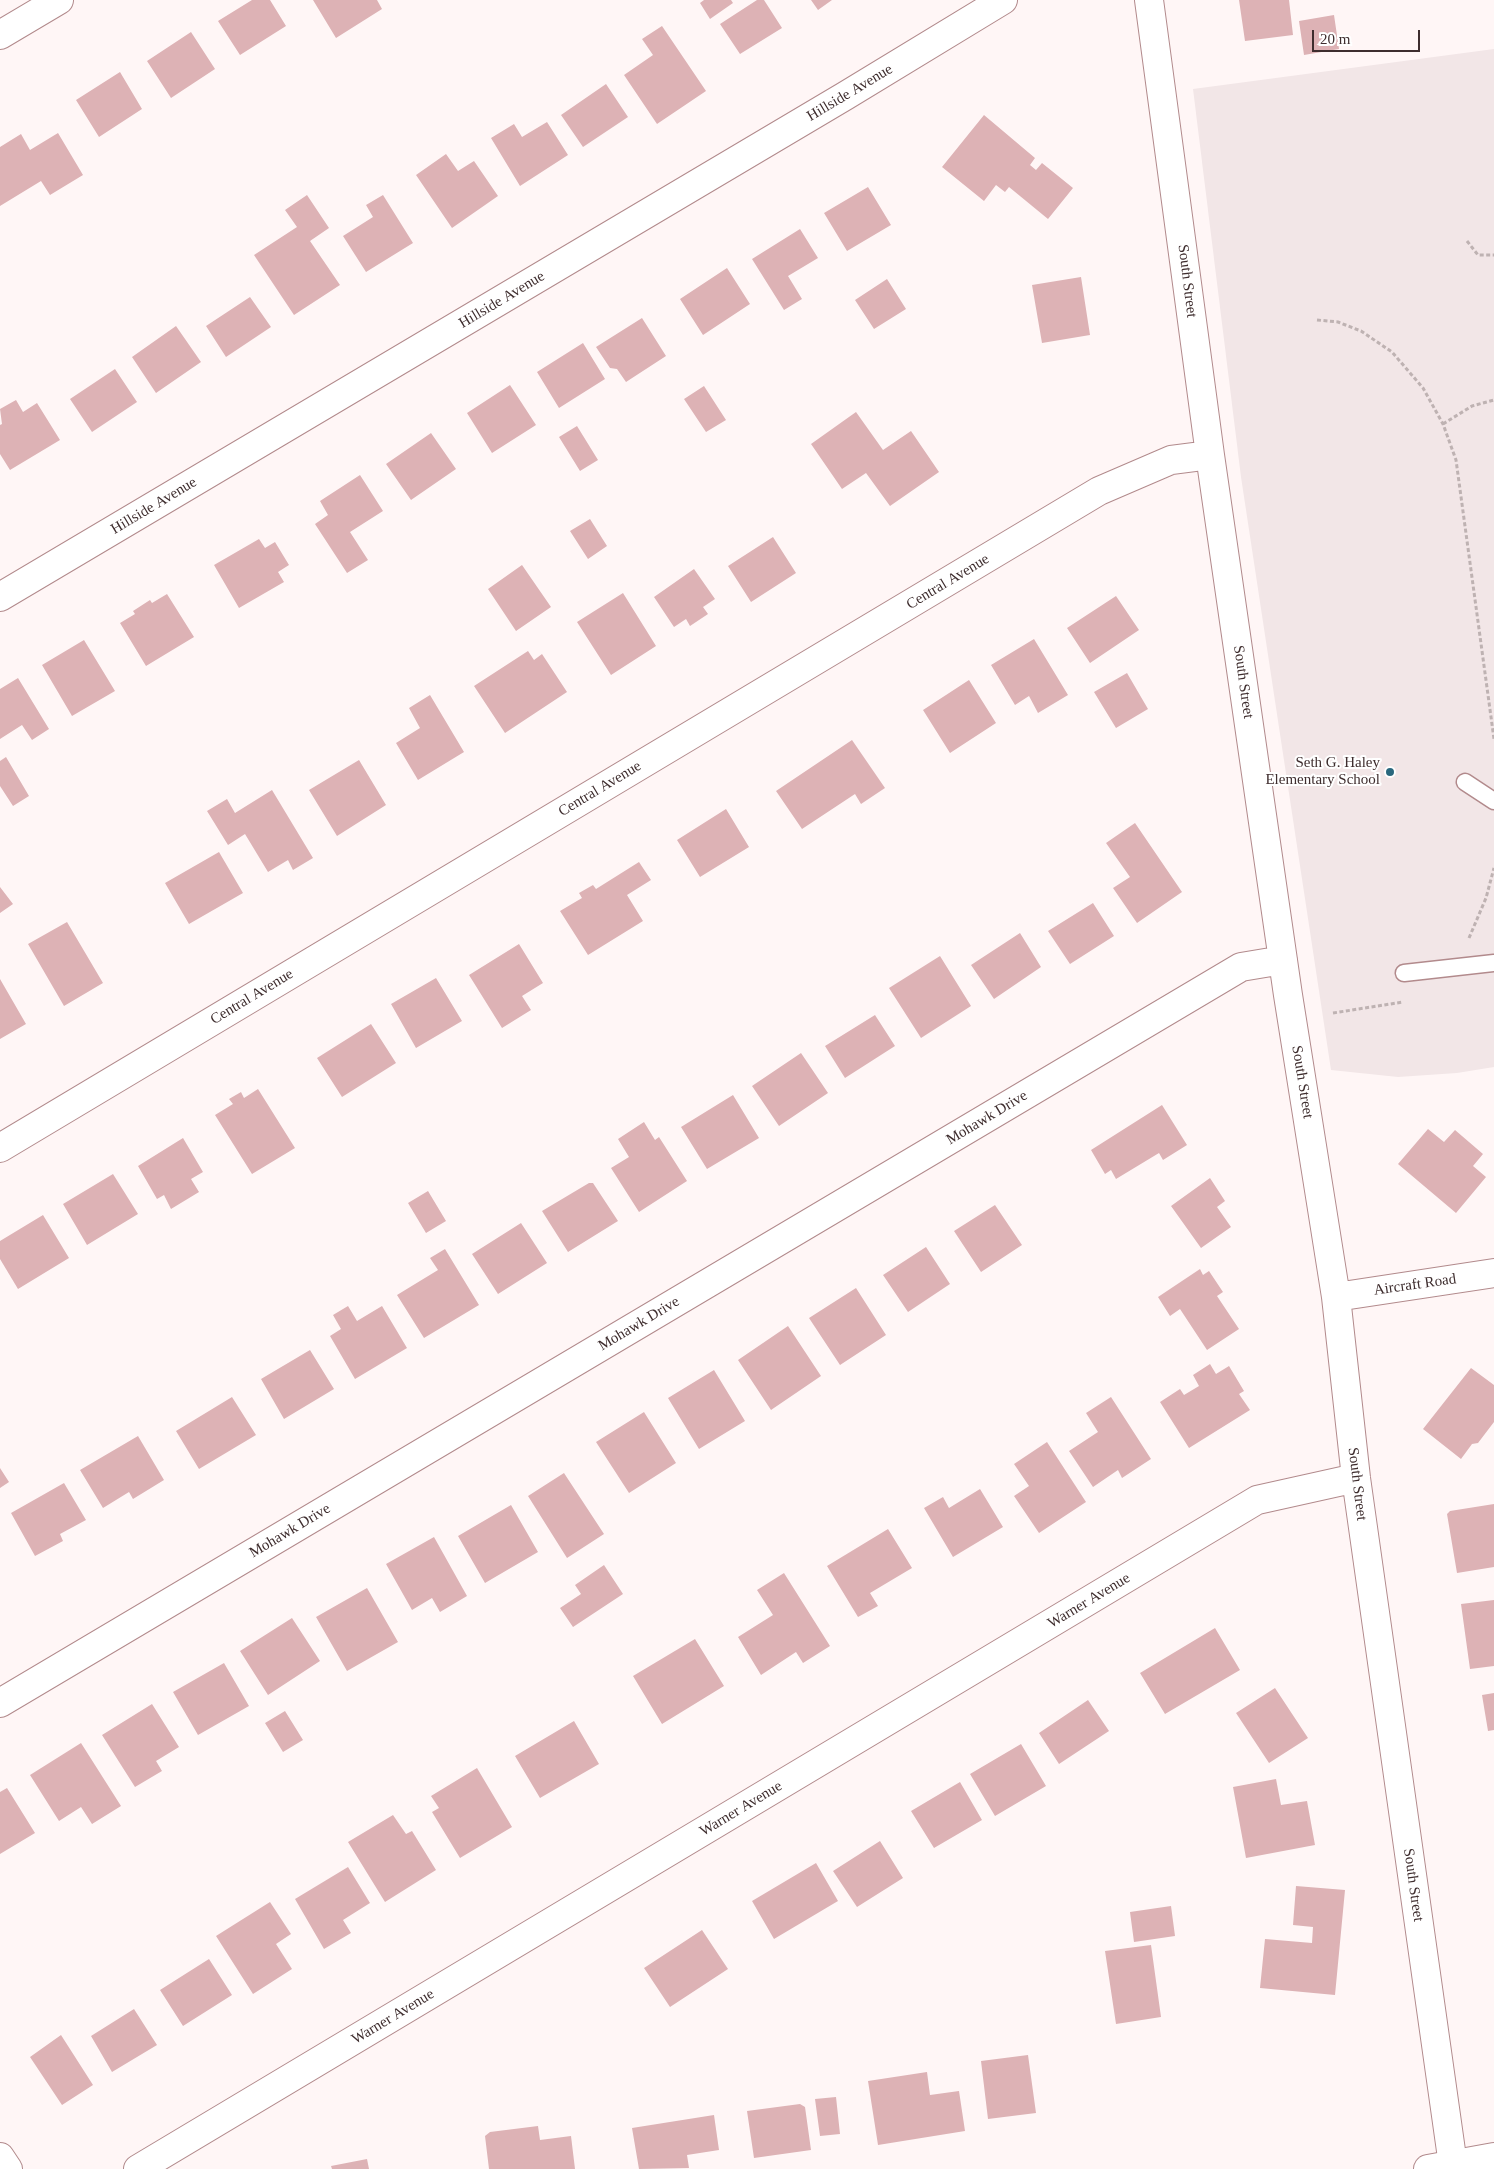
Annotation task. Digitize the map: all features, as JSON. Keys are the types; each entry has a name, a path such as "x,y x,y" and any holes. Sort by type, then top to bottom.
{"street":[{"path":"0,35 60,0"},
{"name":"Hillside Avenue","path":"0,597 845,96 1002,0"},
{"name":"South Street","path":"1149,0 1210,455 1283,960 1336,1297 1356,1478 1440,2167"},
{"name":"Central Avenue","path":"0,1148 1099,491 1171,460 1210,455"},
{"name":"Mohawk Drive","path":"0,1703 1241,967 1283,960"},
{"name":"Aircraft Road","path":"1336,1297 1494,1274"},
{"name":"Warner Avenue","path":"138,2169 1258,1500 1356,1478"},
{"path":"0,2157 8,2169"},
{"path":"1440,2167 1494,2158"}],"lane":[{"path":"1465,782 1494,801"},
{"path":"1404,973 1494,963"}],"path":[{"path":"1467,241 1478,255 1494,255"},
{"path":"1317,320 1338,322 1361,331 1392,352 1424,388 1443,424 1456,460 1494,739"},
{"path":"1443,424 1472,406 1494,400"}],"shaded area":[{"name":"Seth G. Haley Elementary School","path":"1494,49 1494,1067 1457,1073 1398,1077 1331,1070 1241,477 1193,89"}],"building":[{"path":"252,0 270,0 286,26 240,55 218,21"},
{"path":"313,0 377,0 382,9 336,38"},
{"path":"704,0 731,0 733,3 710,19 700,3"},
{"path":"757,0 764,0 782,28 740,54 720,24"},
{"path":"811,0 832,0 818,10"},
{"path":"1239,0 1289,0 1293,35 1245,41"},
{"path":"1334,15 1339,49 1304,55 1299,21"},
{"path":"662,26 706,91 657,124 624,75 653,55 642,39"},
{"path":"191,32 215,69 171,98 147,61"},
{"path":"120,72 142,109 99,137 76,100"},
{"path":"606,84 628,117 583,147 561,115"},
{"path":"984,115 1035,158 1030,165 1036,170 1042,163 1073,188 1048,219 1009,187 1005,192 996,185 984,201 942,167"},
{"path":"547,122 568,155 520,186 491,138 514,124 522,137"},
{"path":"58,133 83,175 50,195 41,181 0,206 0,147 21,134 30,150"},
{"path":"446,154 458,171 474,161 498,196 452,228 416,175"},
{"path":"868,187 891,225 847,251 824,213"},
{"path":"307,195 329,228 310,241 340,285 294,315 254,255 297,227 285,210"},
{"path":"383,195 413,243 366,272 343,236 373,217 366,205"},
{"path":"800,229 818,258 788,276 802,299 784,310 752,259"},
{"path":"727,268 750,304 703,335 680,299"},
{"path":"1081,277 1090,335 1042,343 1032,285"},
{"path":"887,279 906,309 874,329 855,300"},
{"path":"250,297 271,327 226,357 206,326"},
{"path":"642,318 666,356 626,382 617,369 610,368 596,347"},
{"path":"176,326 201,362 156,393 132,357"},
{"path":"583,343 605,379 559,408 537,372"},
{"path":"115,369 137,402 92,432 70,399"},
{"path":"510,385 536,425 492,453 467,413"},
{"path":"704,386 726,420 706,432 684,399"},
{"path":"16,400 23,412 37,403 60,440 10,470 0,454 0,425 2,424 0,409"},
{"path":"856,412 883,450 911,431 939,472 890,506 866,473 842,489 811,444"},
{"path":"577,426 598,460 580,471 559,437"},
{"path":"431,433 456,469 411,500 386,464"},
{"path":"360,475 383,511 350,532 368,560 347,573 315,524 328,515 320,501"},
{"path":"590,519 607,546 588,559 570,531"},
{"path":"773,537 796,573 751,602 728,566"},
{"path":"259,539 265,548 275,542 289,565 278,572 284,582 239,608 214,565"},
{"path":"522,565 551,607 516,631 488,589"},
{"path":"694,569 715,599 703,607 708,614 690,626 686,619 674,627 654,597"},
{"path":"623,593 656,646 611,675 577,622"},
{"path":"167,594 194,637 146,666 120,623 135,614 133,611 150,600 152,603"},
{"path":"1116,596 1139,630 1090,663 1067,628"},
{"path":"1034,639 1068,695 1038,713 1029,696 1015,705 991,665"},
{"path":"84,640 115,691 72,716 42,665"},
{"path":"528,651 534,660 542,654 567,692 505,733 474,686"},
{"path":"1127,673 1148,709 1116,728 1094,692"},
{"path":"18,678 49,729 32,740 22,725 0,739 0,689"},
{"path":"969,680 996,723 950,753 923,710"},
{"path":"430,695 464,752 418,780 396,743 420,728 409,708"},
{"path":"852,740 885,788 861,804 855,794 802,829 776,791"},
{"path":"6,757 29,796 13,806 0,786 0,761"},
{"path":"359,760 386,805 337,836 309,790"},
{"path":"272,790 313,858 293,870 288,860 268,872 245,834 228,845 207,811 227,799 235,813"},
{"path":"726,809 749,847 700,877 677,840"},
{"path":"1135,823 1182,892 1137,923 1113,888 1130,877 1106,843"},
{"path":"219,852 243,893 189,924 165,883"},
{"path":"639,862 651,880 627,895 643,921 588,955 560,911 582,898 579,893 593,885 596,889"},
{"path":"0,887 13,904 0,913"},
{"path":"1093,903 1114,936 1070,964 1048,931"},
{"path":"67,922 103,983 64,1006 28,944"},
{"path":"1020,933 1041,967 994,999 971,965"},
{"path":"519,944 543,983 522,996 531,1010 502,1028 469,975"},
{"path":"940,956 971,1006 921,1038 889,988"},
{"path":"436,978 462,1021 416,1048 391,1004"},
{"path":"0,979 26,1024 0,1039"},
{"path":"875,1015 895,1046 845,1078 825,1046"},
{"path":"371,1024 396,1063 342,1097 317,1058"},
{"path":"801,1053 828,1093 779,1126 752,1086"},
{"path":"258,1089 295,1148 252,1174 215,1115 233,1104 229,1099 241,1092 244,1098"},
{"path":"733,1095 759,1138 707,1169 681,1127"},
{"path":"1162,1105 1187,1145 1163,1160 1159,1153 1116,1179 1111,1170 1105,1174 1091,1150"},
{"path":"644,1122 655,1140 659,1137 687,1181 639,1212 611,1168 629,1157 618,1139"},
{"path":"1428,1129 1444,1142 1455,1130 1483,1154 1473,1166 1486,1177 1456,1213 1398,1164"},
{"path":"183,1138 203,1172 191,1179 199,1192 171,1209 164,1195 157,1199 138,1166"},
{"path":"113,1174 138,1214 87,1245 63,1204"},
{"path":"1210,1178 1225,1201 1217,1207 1231,1227 1201,1248 1171,1206"},
{"path":"589,1183 593,1183 618,1221 568,1252 542,1211"},
{"path":"428,1191 446,1221 426,1233 408,1203"},
{"path":"995,1205 1022,1245 981,1272 954,1231"},
{"path":"43,1215 69,1258 18,1289 0,1259 0,1241"},
{"path":"521,1223 547,1263 498,1294 472,1254"},
{"path":"926,1247 950,1284 908,1312 883,1275"},
{"path":"445,1249 479,1305 424,1338 397,1295 438,1270 430,1258"},
{"path":"1200,1269 1203,1275 1209,1271 1223,1292 1217,1296 1239,1329 1207,1350 1180,1309 1170,1316 1158,1297"},
{"path":"856,1288 886,1335 840,1365 809,1318"},
{"path":"348,1306 357,1321 382,1306 407,1348 355,1379 330,1336 341,1329 333,1315"},
{"path":"788,1326 821,1376 771,1410 738,1360"},
{"path":"310,1350 334,1389 284,1419 261,1379"},
{"path":"1210,1364 1216,1374 1229,1366 1244,1391 1239,1394 1250,1410 1189,1448 1160,1402 1180,1389 1184,1395 1199,1386 1193,1375"},
{"path":"1471,1368 1494,1385 1494,1422 1478,1443 1472,1444 1461,1459 1423,1429"},
{"path":"714,1370 745,1421 699,1449 668,1398"},
{"path":"232,1397 256,1435 199,1469 176,1431"},
{"path":"1111,1397 1151,1459 1122,1478 1118,1470 1093,1487 1069,1451 1098,1432 1086,1413"},
{"path":"644,1412 676,1463 629,1493 596,1442"},
{"path":"138,1436 164,1480 133,1499 129,1492 103,1508 80,1470"},
{"path":"1047,1442 1086,1502 1039,1533 1014,1496 1029,1486 1014,1464"},
{"path":"0,1468 9,1482 0,1488"},
{"path":"564,1473 604,1534 567,1558 528,1496"},
{"path":"64,1483 86,1520 60,1534 63,1541 35,1556 11,1513"},
{"path":"980,1489 1003,1527 953,1557 924,1508 943,1497 949,1508"},
{"path":"1494,1504 1494,1567 1457,1573 1447,1514 1450,1511"},
{"path":"511,1505 538,1552 485,1583 458,1536"},
{"path":"888,1529 912,1568 870,1593 878,1606 858,1617 827,1566"},
{"path":"434,1537 467,1596 440,1612 432,1598 412,1610 386,1564"},
{"path":"604,1565 623,1594 573,1627 560,1608 581,1594 575,1585"},
{"path":"784,1573 830,1646 803,1663 796,1652 761,1675 738,1637 773,1615 757,1590"},
{"path":"367,1588 398,1642 347,1671 316,1617"},
{"path":"1494,1600 1494,1666 1470,1669 1461,1604"},
{"path":"292,1618 320,1661 268,1695 240,1651"},
{"path":"1215,1628 1240,1670 1165,1714 1140,1673"},
{"path":"695,1639 724,1686 662,1724 633,1676"},
{"path":"224,1663 249,1706 198,1735 173,1692"},
{"path":"1275,1688 1308,1738 1269,1763 1236,1713"},
{"path":"1494,1693 1494,1730 1488,1731 1482,1695"},
{"path":"1088,1700 1109,1731 1059,1764 1039,1733"},
{"path":"152,1704 179,1747 156,1761 162,1771 135,1787 102,1735"},
{"path":"285,1711 303,1740 283,1752 265,1723"},
{"path":"574,1721 599,1764 540,1798 515,1756"},
{"path":"81,1743 121,1806 92,1824 81,1807 59,1821 30,1775"},
{"path":"1021,1744 1046,1786 995,1816 970,1774"},
{"path":"477,1768 512,1827 460,1858 432,1812 439,1808 431,1796"},
{"path":"1276,1779 1281,1805 1307,1801 1315,1845 1246,1858 1233,1787"},
{"path":"960,1782 982,1820 934,1848 911,1811"},
{"path":"7,1788 35,1833 0,1854 0,1792"},
{"path":"393,1815 406,1834 412,1831 436,1870 385,1902 348,1842"},
{"path":"880,1841 903,1878 857,1907 833,1871"},
{"path":"816,1863 838,1901 774,1939 752,1901"},
{"path":"348,1867 370,1903 343,1920 351,1933 324,1949 295,1899"},
{"path":"1296,1886 1345,1890 1335,1995 1260,1988 1265,1939 1312,1943 1313,1927 1293,1925"},
{"path":"270,1902 291,1934 276,1944 292,1969 253,1994 216,1936"},
{"path":"1171,1906 1175,1936 1134,1942 1130,1912"},
{"path":"702,1930 728,1969 670,2007 644,1968"},
{"path":"1151,1945 1161,2017 1116,2024 1105,1951"},
{"path":"209,1959 232,1995 183,2026 160,1990"},
{"path":"134,2009 157,2045 112,2072 91,2036"},
{"path":"61,2035 93,2085 62,2105 30,2057"},
{"path":"1028,2055 1036,2113 988,2119 981,2061"},
{"path":"927,2072 930,2095 959,2091 965,2131 878,2145 868,2081"},
{"path":"836,2097 840,2134 820,2136 815,2099"},
{"path":"800,2104 805,2107 811,2150 754,2158 747,2111"},
{"path":"714,2115 719,2150 687,2155 689,2168 639,2169 632,2128"},
{"path":"538,2126 540,2140 571,2136 575,2169 489,2169 485,2136 490,2132"},
{"path":"367,2159 369,2169 332,2169 331,2166"}],"place":[{"name":"Seth G. Haley Elementary School","path":"1390,772"}]}
